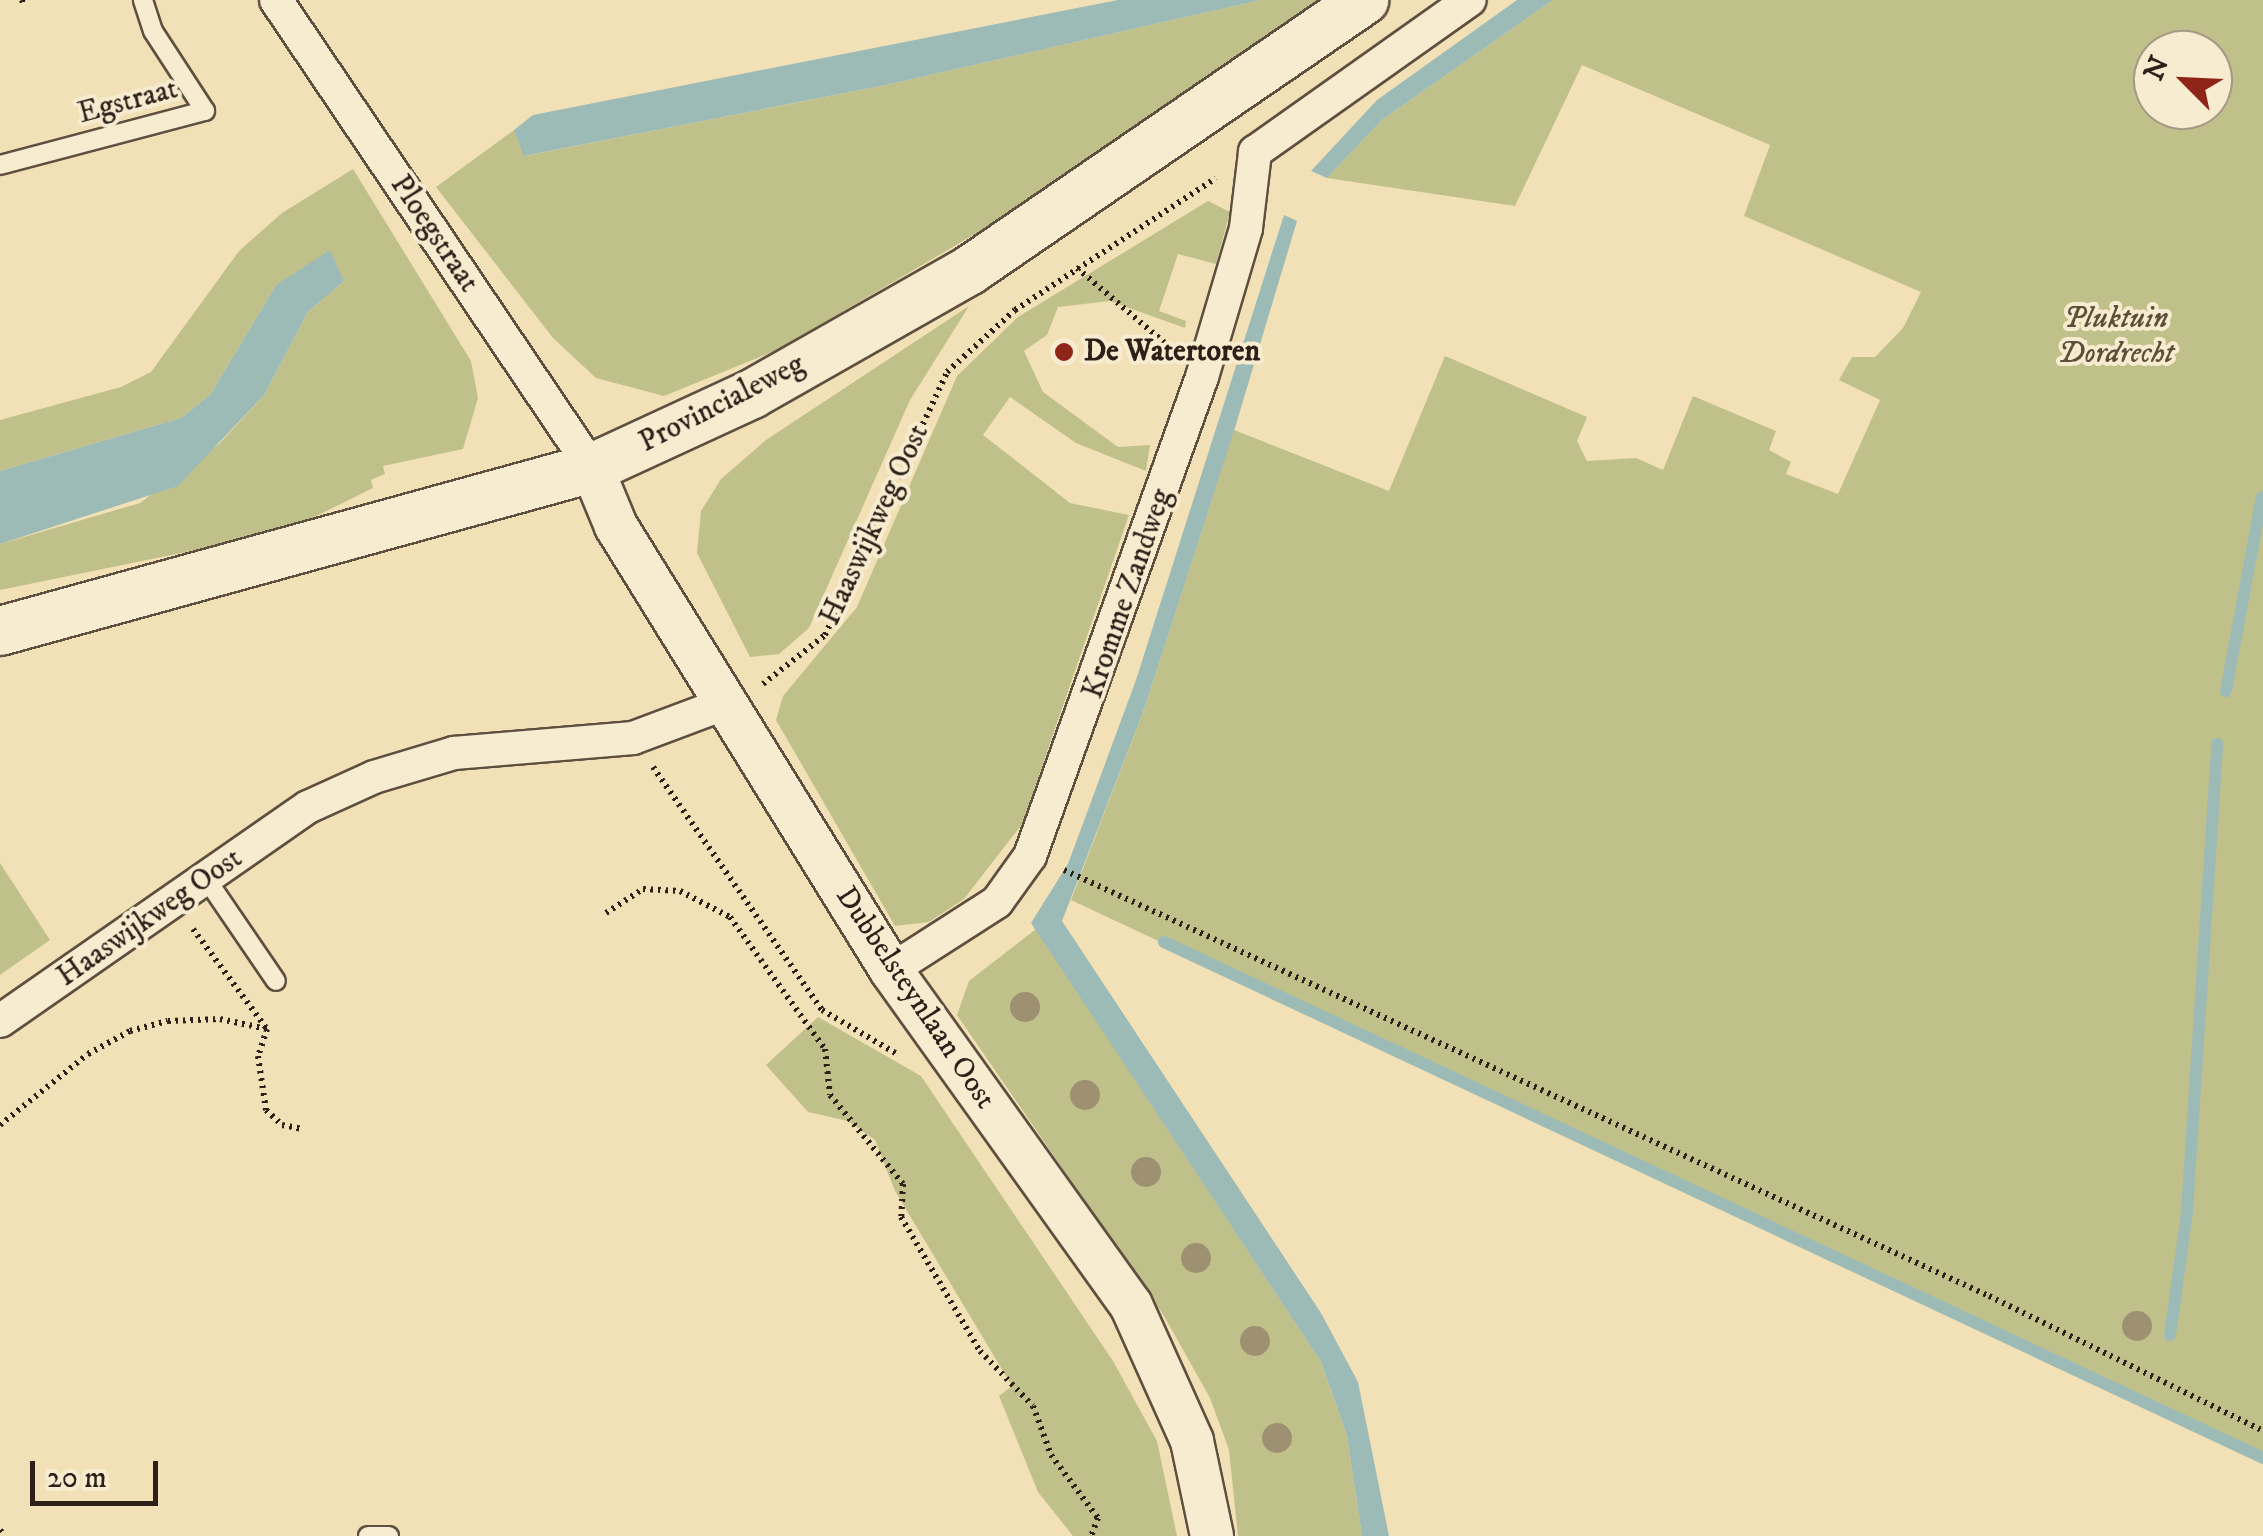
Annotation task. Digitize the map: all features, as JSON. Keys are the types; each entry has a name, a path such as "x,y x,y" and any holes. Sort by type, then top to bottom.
{"main road":[{"name":"Provincialeweg","path":"0,631 592,468 752,394 970,270 1364,0"}],"street":[{"name":"Ploegstraat","path":"276,0 592,468"},
{"path":"1255,152 1470,0"},
{"name":"Kromme Zandweg","path":"891,970 997,902 1030,856 1202,378 1246,228 1255,152"},
{"name":"Dubbelsteynlaan Oost","path":"592,468 616,526 891,970 1131,1305 1192,1440 1212,1536"},
{"name":"Haaswijkweg Oost","path":"0,1021 175,904 308,808 374,777 454,752 633,738 726,703"}],"lane":[{"name":"Egstraat","path":"0,165 205,111 153,30 143,0"},
{"path":"207,880 276,981"},
{"path":"368,1536 389,1536"}],"path":[{"name":"Haaswijkweg Oost","path":"726,703 772,680 825,636 948,372 1015,310 1255,152"},
{"path":"1077,268 1202,378"},
{"path":"633,738 822,1010 906,1059"},
{"path":"1058,867 1989,1296 2263,1431"},
{"path":"606,913 643,889 680,891 730,917 825,1048 830,1095 903,1184 901,1216 980,1351 1032,1406 1050,1455 1098,1518 1092,1536"},
{"path":"175,904 267,1029"},
{"path":"0,1125 88,1054 130,1031 168,1021 220,1018 267,1029"},
{"path":"267,1029 258,1056 266,1110 282,1124 303,1129"}],"green space":[{"path":"1261,0 1328,0 992,224 777,350 664,396 596,378 553,338 436,187 514,130 525,156 886,85"},
{"name":"Pluktuin Dordrecht","path":"1553,0 2263,0 2263,1459 1071,900 1145,707 1234,430 1389,491 1445,356 1587,417 1577,441 1587,461 1636,458 1663,470 1693,396 1776,431 1769,450 1791,462 1786,474 1838,494 1880,400 1839,380 1852,357 1875,357 1903,328 1921,292 1744,216 1770,145 1582,65 1515,206 1327,178 1382,120"},
{"path":"353,169 471,361 478,398 463,449 383,466 385,474 371,480 373,488 284,532 0,590 0,544 140,503 220,443 264,395 308,312 344,281 276,285 210,395 181,418 0,471 0,420 121,387 151,372 239,251 282,213"},
{"path":"1208,201 1230,212 1216,264 1178,254 1159,311 1186,321 1185,328 1110,301 1058,307 1047,335 1024,351 1043,392 1118,447 1150,445 1146,471 1076,443 1010,397 983,435 1070,503 1129,515 1022,824 964,899 929,922 895,926 776,720 783,696 857,607 957,376 1018,317"},
{"path":"969,306 910,400 809,628 779,654 750,657 697,553 701,511 721,479 766,440"},
{"path":"0,863 50,940 0,975"},
{"path":"1036,929 1321,1362 1347,1436 1362,1536 1238,1536 1229,1450 1210,1398 1164,1316 957,1015 969,981"},
{"path":"818,1017 921,1076 1113,1361 1157,1441 1177,1536 1073,1536 1038,1492 999,1396 1012,1386 895,1191 875,1140 848,1121 808,1112 766,1065"}],"water":[{"path":"1118,0 1261,0 886,85 524,156 514,130 533,115"},
{"path":"1517,0 1553,0 1382,120 1327,178 1311,171 1377,100"},
{"path":"1284,215 1297,221 1234,431 1145,707 1062,921 1321,1313 1358,1382 1389,1536 1362,1536 1347,1436 1321,1362 1031,923 1068,864 1136,680"},
{"path":"330,250 344,281 308,312 264,395 178,486 0,544 0,471 181,418 210,395 276,285"}],"waterway":[{"path":"2226,691 2262,497"},
{"path":"2170,1335 2187,1212 2217,744"},
{"path":"1164,942 2263,1458"}],"place":[{"name":"De Watertoren","path":"1064,352"}]}
